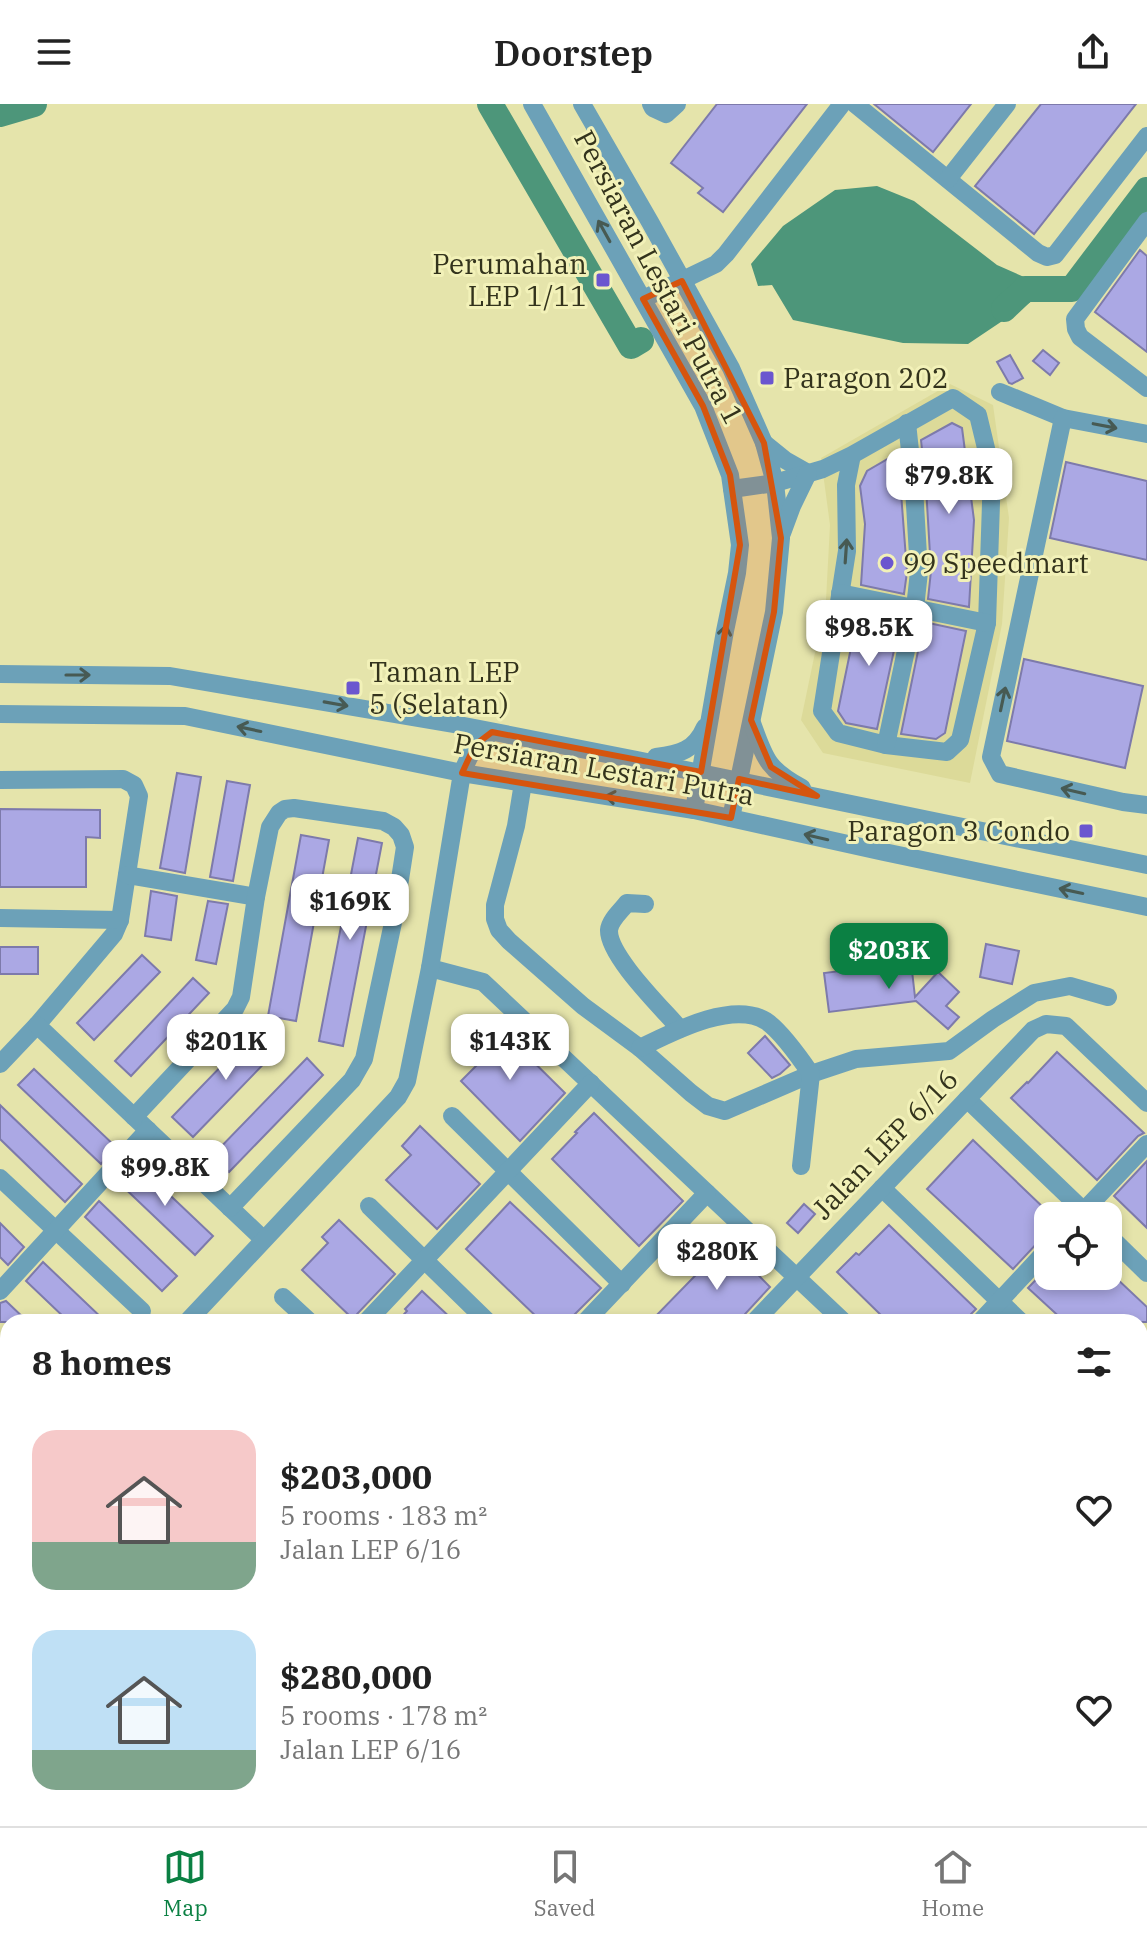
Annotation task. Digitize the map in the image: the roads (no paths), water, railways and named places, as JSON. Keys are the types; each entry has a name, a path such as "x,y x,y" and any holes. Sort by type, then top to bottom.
{"street":[{"name":"Persiaran Lestari Putra 1","path":"532,104 703,406 730,475 740,545 694,810"},
{"name":"Persiaran Lestari Putra 1","path":"582,104 731,368 764,443 775,483 781,538 774,612 731,818"},
{"path":"651,104 666,114 677,104"},
{"path":"643,299 716,264 842,104"},
{"path":"855,104 1038,253 1047,257 1055,255 1147,136"},
{"path":"948,179 1007,104"},
{"path":"1147,221 1075,319 1080,337 1147,388"},
{"path":"1000,392 1063,418 1147,434"},
{"path":"732,489 775,483 815,471 852,455 953,398 978,415 992,473 987,623 960,740 947,752 886,745 838,733 822,711 847,551 847,476 852,455"},
{"path":"1063,418 991,757 1000,774 1147,805"},
{"path":"886,745 915,608 919,572 907,423"},
{"path":"764,443 785,460 815,471 840,485 846,499"},
{"path":"781,538 792,506 815,471"},
{"path":"840,593 987,623"},
{"name":"Persiaran Lestari Putra","path":"0,674 170,676 739,779 1147,865"},
{"name":"Persiaran Lestari Putra","path":"0,714 185,716 462,773 694,810 1147,907"},
{"path":"637,760 676,755 689,747 700,738 711,714"},
{"path":"751,720 763,755 771,767 786,780 817,796"},
{"path":"194,1314 398,1097 407,1081 430,968 462,773 475,745 492,732"},
{"path":"0,780 123,779 134,785 139,796 120,920 108,943 0,1064"},
{"path":"523,783 516,826 495,905 499,930 583,1006 640,1048 708,1106 725,1111 811,1074 856,1059 949,1051 1034,993 1070,986 1108,997"},
{"path":"0,1291 56,1230 235,1009 241,997 270,827 279,813 294,808 383,821 401,835 405,847 394,918 364,1059 352,1080 230,1208"},
{"path":"127,875 256,897"},
{"path":"645,904 627,903 614,919 609,930 614,951 680,1029"},
{"path":"0,918 120,920"},
{"path":"430,968 483,982 836,1314"},
{"path":"640,1048 680,1029 721,1015 749,1016 765,1021 792,1047 811,1074 801,1166"},
{"name":"Jalan LEP 6/16","path":"762,1314 1033,1030 1046,1024 1066,1026 1147,1103"},
{"path":"37,1025 263,1239"},
{"path":"373,1314 591,1083"},
{"path":"967,1099 1072,1202"},
{"path":"452,1116 622,1284"},
{"path":"1095,1202 1147,1144"},
{"path":"0,1178 142,1311"},
{"path":"882,1188 1013,1314"},
{"path":"593,1314 707,1193"},
{"path":"369,1206 480,1314"},
{"path":"1122,1249 1147,1273"},
{"path":"987,1314 1034,1264"},
{"path":"283,1297 301,1314"}],"waterway":[{"path":"0,114 34,104"},
{"path":"490,104 631,346 641,340"},
{"path":"1004,309 1025,289 1072,289 1147,190"}],"place":[{"name":"Perumahan LEP 1/11","path":"603,280"},
{"name":"Paragon 202","path":"767,378"},
{"name":"99 Speedmart","path":"887,563"},
{"name":"Taman LEP 5 (Selatan)","path":"353,688"},
{"name":"Paragon 3 Condo","path":"1086,831"}]}
